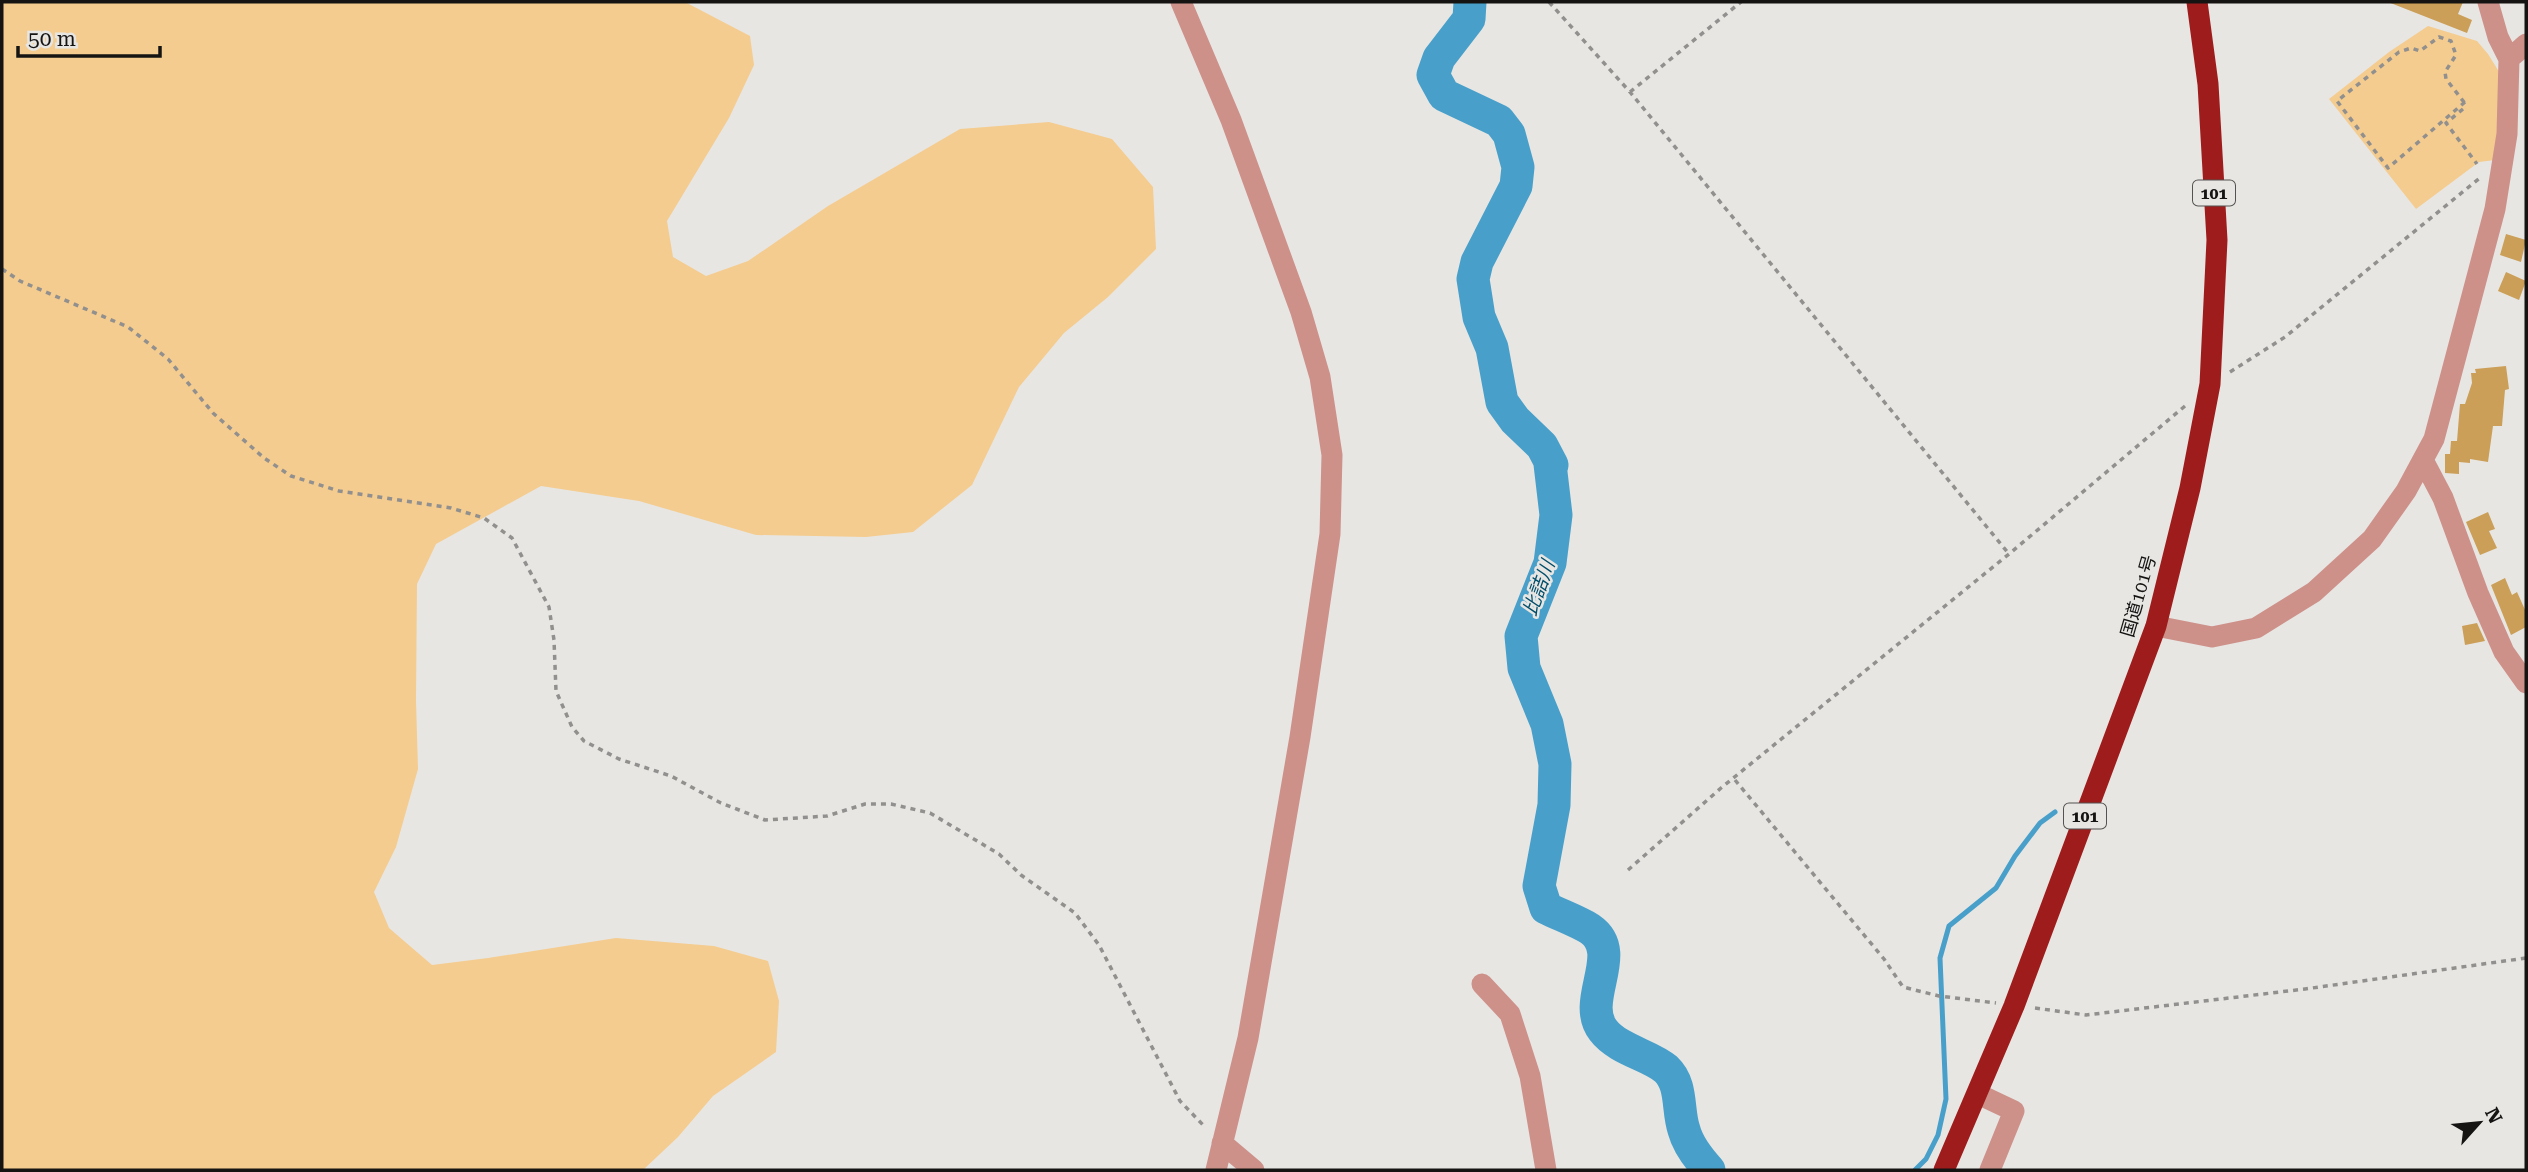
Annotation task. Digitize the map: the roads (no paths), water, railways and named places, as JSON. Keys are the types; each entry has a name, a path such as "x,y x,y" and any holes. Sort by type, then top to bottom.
{"highway":[{"name":"国道101号","path":"1944,1170 2014,1006 2156,626 2190,488 2210,384 2217,240 2208,83 2197,2"}],"street":[{"path":"1181,2 1231,120 1301,312 1320,377 1332,455 1330,534 1300,737 1248,1038 1216,1170"},
{"path":"2156,626 2212,637 2256,628 2314,592 2372,540 2406,491 2423,460 2434,439 2495,209 2504,159 2509,59 2498,37 2488,2"},
{"path":"2509,59 2526,44"},
{"path":"2423,460 2443,498 2478,593 2504,652 2526,682"},
{"path":"1482,984 1510,1014 1530,1076 1546,1170"},
{"path":"1978,1094 2014,1111 1990,1170"},
{"path":"1222,1143 1254,1170"}],"waterway":[{"name":"比詰川","path":"1470,2 1469,19 1439,58 1433,75 1444,95 1499,121 1509,134 1518,167 1516,186 1477,262 1473,279 1479,317 1492,348 1502,402 1515,420 1542,446 1552,465 1550,464 1556,515 1550,563 1521,636 1524,668 1547,724 1555,764 1554,805 1539,886 1546,908 1580,923 1600,939 1604,951 1596,1005 1597,1018 1609,1037 1659,1064 1671,1075 1677,1090 1686,1136 1694,1152 1709,1170"},
{"path":"1915,1170 1926,1159 1938,1135 1946,1099 1940,958 1949,926 1996,888 2015,856 2040,823 2055,812"}]}
